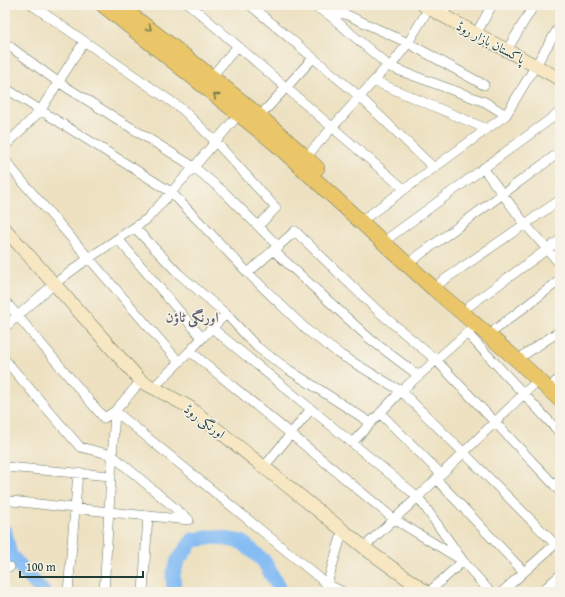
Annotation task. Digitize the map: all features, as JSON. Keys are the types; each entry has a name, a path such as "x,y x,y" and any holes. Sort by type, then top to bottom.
{"main road":[{"path":"103,5 276,144 433,288 471,329 538,380 560,400"},
{"path":"118,5 190,59 306,157 414,259 558,382"}],"street":[{"path":"32,5 182,109 215,141 276,208 258,226"},
{"path":"190,5 404,189"},
{"path":"250,5 360,97 434,168"},
{"path":"312,5 328,14 389,66 485,102 506,115"},
{"path":"476,34 492,5"},
{"path":"507,50 534,5"},
{"path":"306,157 408,43 426,7"},
{"name":"پاکستان بازار روڈ","path":"426,7 445,10 476,34 560,79"},
{"path":"328,14 345,14 408,43 484,84"},
{"path":"368,216 506,115 560,26"},
{"path":"5,146 40,111 84,42"},
{"path":"5,43 58,82 194,167 224,192 258,226 276,248 370,339 419,376"},
{"path":"211,77 238,46"},
{"path":"259,117 313,58"},
{"path":"374,81 487,129"},
{"path":"5,88 171,192 248,273 308,331 340,355 401,392 557,542 502,592"},
{"path":"390,237 560,112"},
{"path":"5,327 54,284 89,258 147,219 239,114"},
{"path":"414,259 560,152"},
{"path":"5,160 179,362"},
{"path":"483,168 525,224 546,250 560,264"},
{"path":"442,282 560,200"},
{"path":"135,228 179,274 226,314 257,347 289,370 371,423"},
{"name":"اورنگی روڈ","path":"5,229 141,381 189,407 364,547 428,592"},
{"path":"248,273 295,231 378,311 436,360 560,491"},
{"path":"118,239 202,338"},
{"path":"469,306 560,240"},
{"path":"496,329 560,280"},
{"path":"5,301 104,418 114,411 141,381"},
{"path":"153,388 226,314"},
{"path":"212,328 418,497 463,561 490,592"},
{"path":"352,443 401,392 471,329 524,394 560,433"},
{"path":"525,354 560,332"},
{"path":"190,351 394,519 463,561"},
{"path":"5,360 80,448 112,455 189,520 12,501"},
{"path":"364,547 418,497 538,380"},
{"path":"264,467 311,409"},
{"path":"104,592 114,411"},
{"path":"114,411 326,588 343,592"},
{"path":"380,414 524,572"},
{"path":"6,467 111,476"},
{"path":"68,592 78,473"},
{"path":"143,592 148,516"},
{"path":"326,588 343,530"},
{"path":"428,592 463,561"},
{"path":"541,592 560,575"}],"waterway":[{"path":"5,532 10,555 43,592"},
{"path":"174,592 173,574 178,560 193,540 215,537 242,542 264,561 281,592"}],"district":[{"name":"اورنگی ٹاؤن","path":"192,317"}]}
